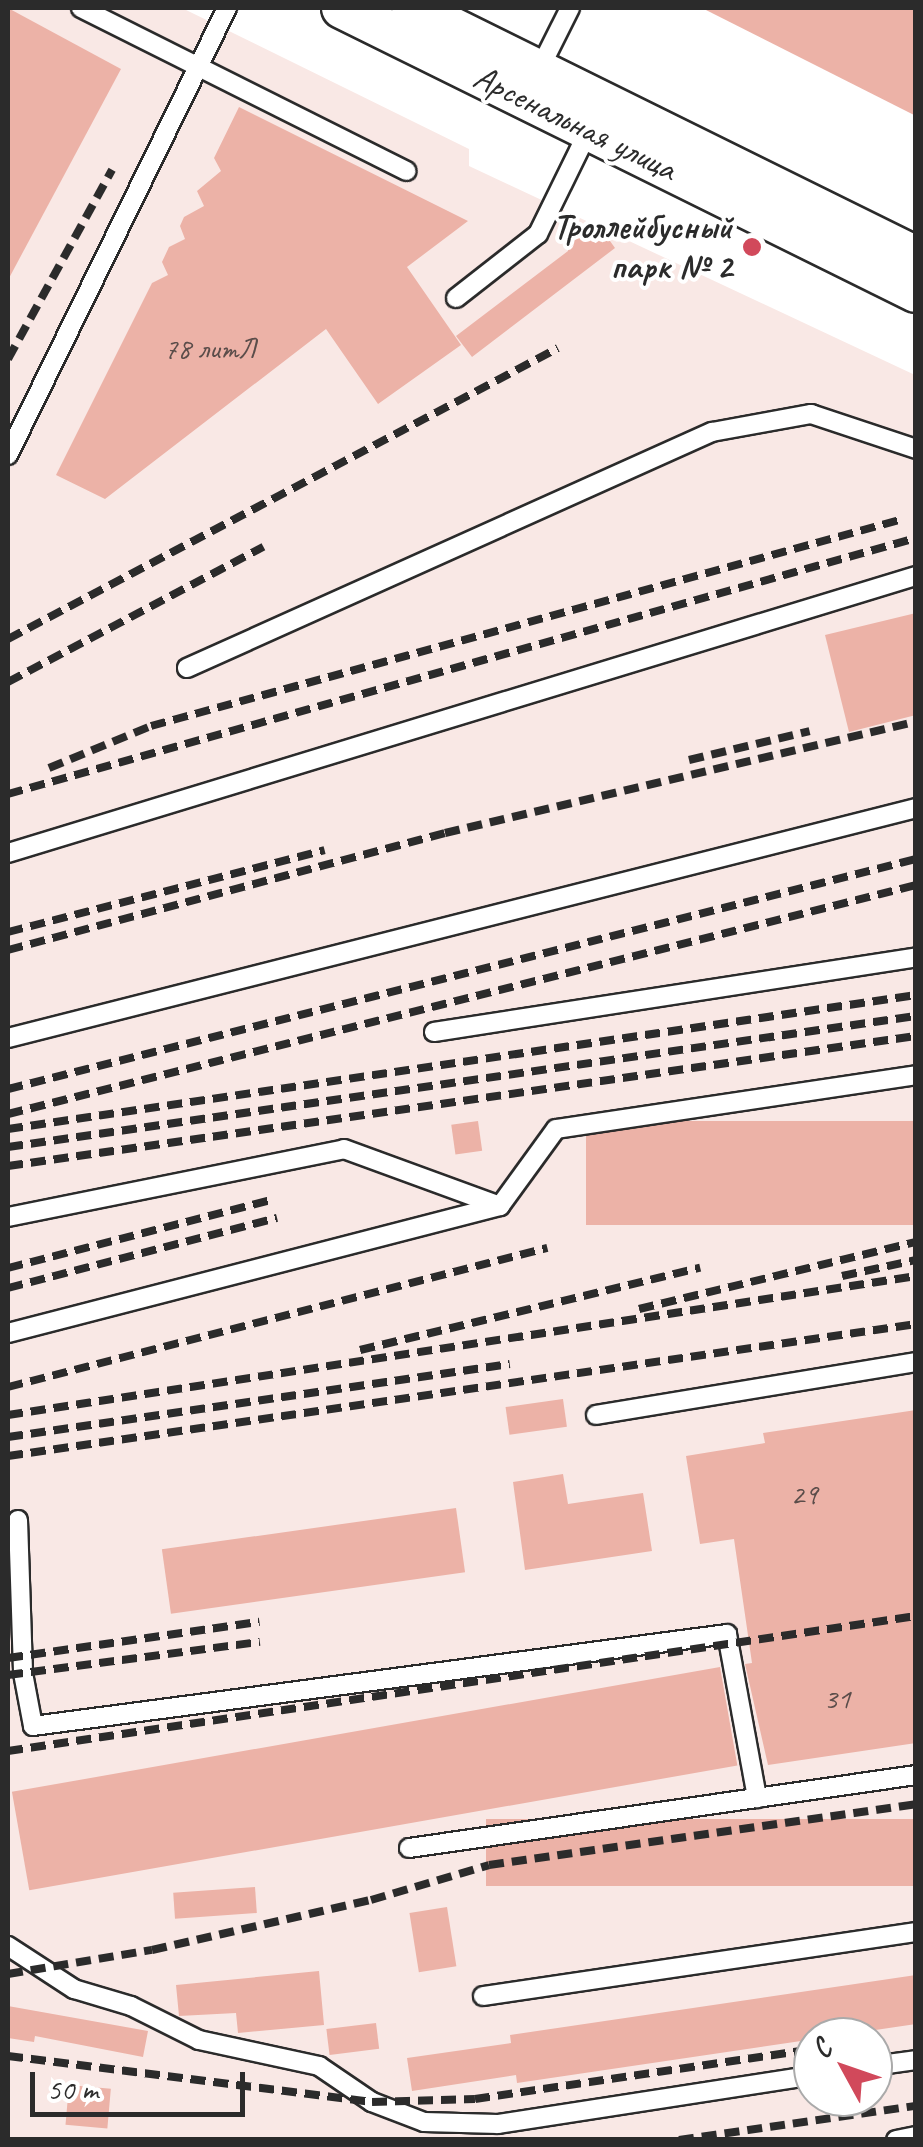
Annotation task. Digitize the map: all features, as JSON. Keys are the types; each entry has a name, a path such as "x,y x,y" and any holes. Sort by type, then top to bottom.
{"street":[{"name":"Арсенальная улица","path":"342,8 414,16 532,84 916,257"},
{"name":"Арсенальная улица","path":"532,84 588,130 916,292"}],"lane":[{"path":"81,8 406,171"},
{"path":"8,455 227,8"},
{"path":"532,84 570,8"},
{"path":"456,298 538,234 588,130"},
{"path":"187,668 712,432 812,414 916,448"},
{"path":"8,853 916,576"},
{"path":"8,1038 916,808"},
{"path":"434,1032 916,957"},
{"path":"8,1333 500,1206 556,1128 916,1075"},
{"path":"8,1216 344,1150 500,1206"},
{"path":"596,1415 916,1362"},
{"path":"18,1520 22,1673 34,1726 727,1634 757,1798"},
{"path":"409,1848 916,1775"},
{"path":"482,1996 916,1932"},
{"path":"8,1946 74,1988 130,2006 199,2040 319,2066 372,2102 424,2122 498,2124 793,2079"},
{"path":"896,2140 916,2136"}],"shaded area":[{"path":"8,8 182,8 469,149 469,166 915,375 915,2139 8,2140"}],"building":[{"path":"8,8 121,69 8,280"},
{"path":"702,8 916,8 916,116"},
{"path":"239,107 468,221 407,267 461,345 378,404 326,329 105,499 56,475 152,283 168,275 162,262 169,247 185,239 180,226 184,217 204,206 197,191 221,171 214,158"},
{"path":"600,227 615,248 472,357 456,336 568,251 569,243"},
{"path":"916,613 916,715 849,732 825,635"},
{"path":"478,1121 482,1151 455,1154 451,1125"},
{"path":"586,1121 916,1121 916,1225 586,1225"},
{"path":"563,1399 567,1427 509,1435 506,1407"},
{"path":"916,1410 916,1743 768,1765 745,1664 752,1663 734,1539 700,1544 686,1456 765,1443 763,1433"},
{"path":"563,1474 568,1504 643,1493 652,1551 525,1570 513,1482"},
{"path":"456,1508 465,1572 171,1614 162,1549"},
{"path":"720,1667 737,1765 29,1890 12,1792"},
{"path":"486,1819 916,1819 916,1886 486,1886"},
{"path":"255,1887 257,1913 175,1919 173,1893"},
{"path":"447,1907 456,1966 419,1972 409,1913"},
{"path":"319,1971 324,2025 238,2033 236,2013 179,2016 176,1985"},
{"path":"916,1975 916,2024 893,2027 893,2017 793,2017 793,2042 517,2083 516,2075 412,2091 407,2058 511,2043 510,2035"},
{"path":"8,2006 148,2031 143,2057 35,2036 34,2042 8,2038"},
{"path":"376,2023 379,2049 330,2055 326,2029"},
{"path":"69,2085 111,2089 107,2129 66,2125"}],"railway":[{"path":"8,359 112,170"},
{"path":"8,639 558,348"},
{"path":"49,768 151,726 903,519"},
{"path":"8,794 916,538"},
{"path":"8,682 263,547"},
{"path":"8,950 445,833 916,722"},
{"path":"689,760 810,731"},
{"path":"8,932 325,850"},
{"path":"8,1089 916,859"},
{"path":"8,1114 916,885"},
{"path":"8,1129 916,995"},
{"path":"8,1147 916,1016"},
{"path":"8,1166 916,1036"},
{"path":"8,1268 271,1200"},
{"path":"8,1288 277,1218"},
{"path":"639,1309 916,1242"},
{"path":"8,1387 547,1248"},
{"path":"842,1276 916,1260"},
{"path":"360,1350 700,1268"},
{"path":"8,1415 916,1276"},
{"path":"8,1456 916,1324"},
{"path":"8,1437 510,1364"},
{"path":"8,1751 916,1616"},
{"path":"8,1658 259,1622"},
{"path":"8,1675 260,1642"},
{"path":"8,1974 152,1950 371,1900 489,1865 916,1804"},
{"path":"8,2056 372,2102 475,2099 793,2052"},
{"path":"679,2140 916,2106"}],"place":[{"name":"Троллейбусный парк № 2","path":"752,247"}]}
